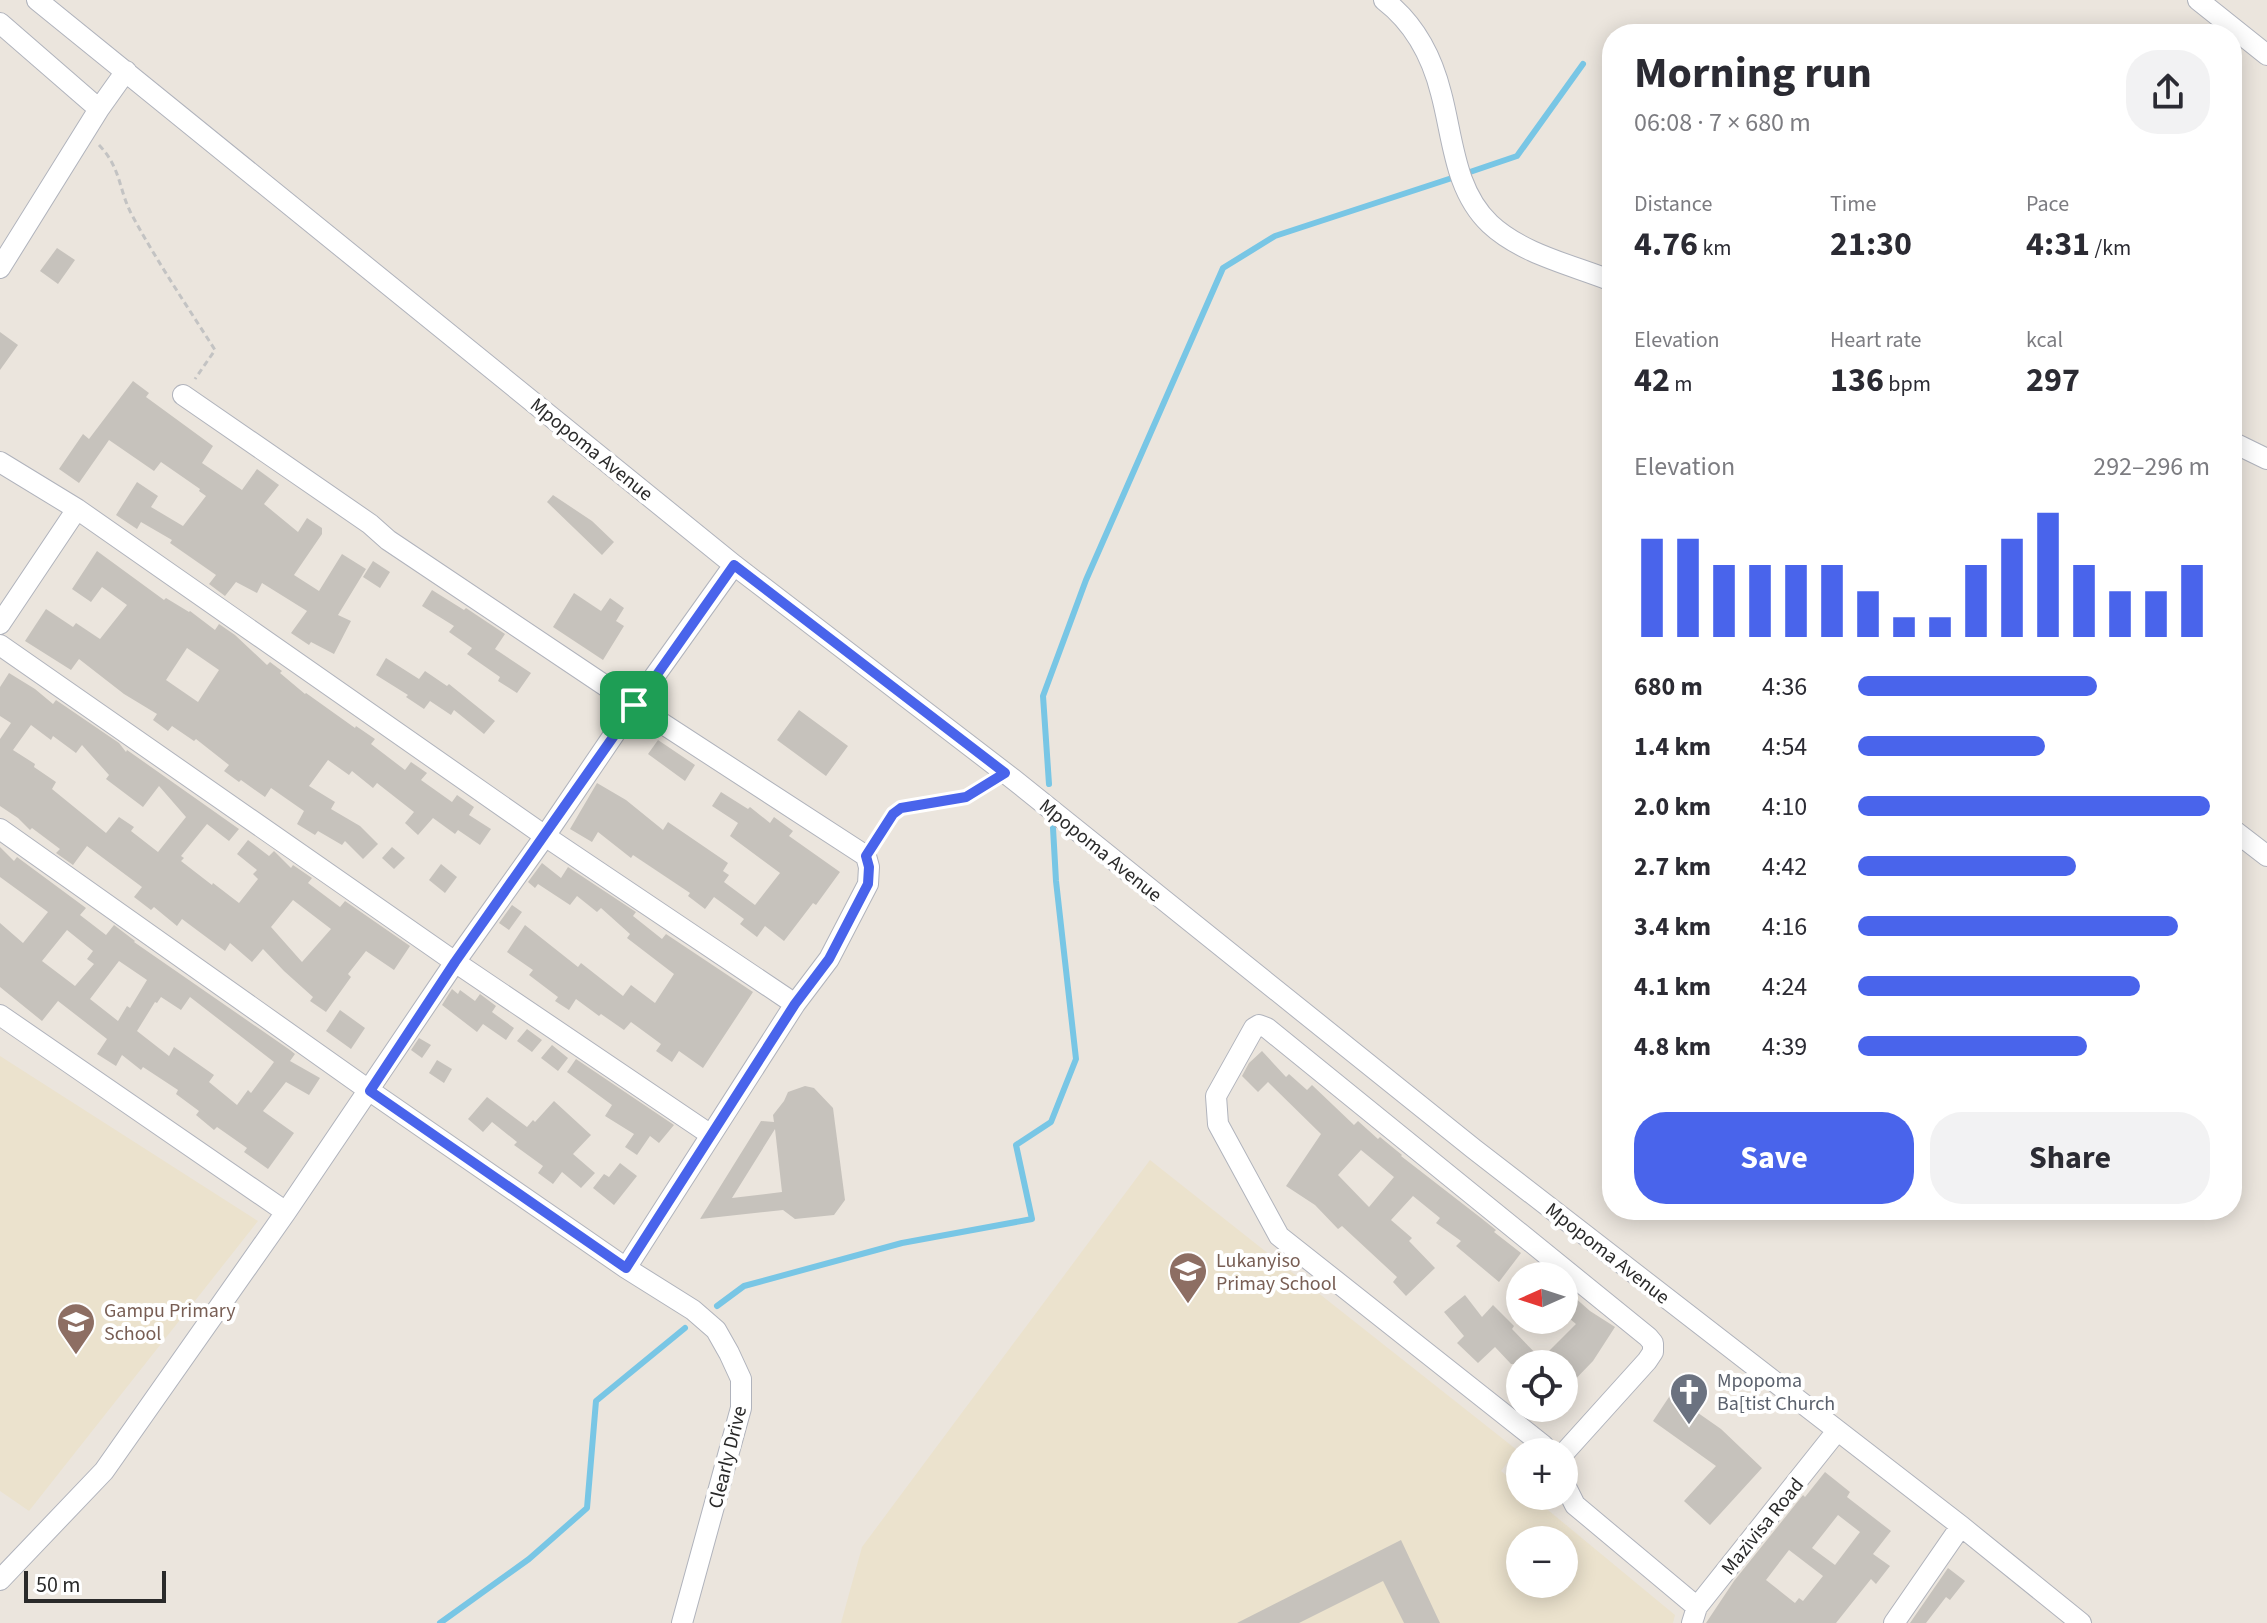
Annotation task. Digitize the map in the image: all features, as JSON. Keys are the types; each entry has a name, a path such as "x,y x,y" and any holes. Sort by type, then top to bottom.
{"street":[{"name":"Mpopoma Avenue","path":"37,0 734,565 1005,773 1474,1149 1961,1526 2081,1623"},
{"path":"1384,0 1405,20 1429,57 1441,92 1460,174 1471,200 1488,222 1527,247 1602,277"},
{"path":"2198,0 2228,24"},
{"path":"0,23 99,109"},
{"path":"2242,35 2267,55"},
{"path":"0,268 126,71"},
{"path":"183,395 370,524 388,540 866,856 868,884 829,959 795,1004 626,1268"},
{"path":"2242,447 2267,459"},
{"path":"0,462 77,509 545,836 795,1004"},
{"path":"0,624 77,509"},
{"path":"0,1580 104,1471 370,1091 455,962 734,565"},
{"path":"0,645 455,962 711,1135"},
{"name":"Clearly Drive","path":"0,829 370,1091 626,1268 693,1310 716,1330 741,1379 741,1408 682,1623"},
{"path":"2242,837 2267,856"},
{"path":"0,1015 286,1212"},
{"path":"1534,1438 1275,1231 1218,1124 1216,1110 1216,1096 1254,1028 1259,1025 1267,1028 1653,1343 1653,1352 1647,1361 1578,1438"},
{"name":"Mazivisa Road","path":"1694,1615 1837,1431"},
{"path":"1578,1508 1694,1615"},
{"path":"1894,1623 1961,1526"}],"path":[{"path":"85,131 110,157 129,209 148,245 215,350 183,395"},
{"path":"866,856 893,814 901,808 966,797 1005,773"}],"shaded area":[{"name":"Gampu Primary School","path":"0,1056 258,1221 29,1511 0,1491"},
{"name":"Lukanyiso Primay School","path":"1150,1160 1506,1441 1506,1464 1501,1471 1506,1475 1506,1510 1548,1510 1567,1526 1506,1526 1506,1598 1578,1598 1578,1535 1675,1615 1673,1623 841,1623 862,1547"}],"building":[{"path":"57,248 75,260 58,284 40,271"},
{"path":"0,332 18,345 0,370"},
{"path":"133,381 149,393 146,397 213,446 202,463 242,490 257,469 279,485 264,504 298,532 307,518 322,528 322,534 294,575 319,591 342,554 366,569 338,615 351,621 334,654 311,642 309,645 291,633 307,611 262,583 257,593 236,582 225,596 209,584 216,575 170,543 172,540 141,522 137,529 116,515 137,482 158,496 151,507 183,526 206,496 161,462 154,471 109,440 79,483 59,469 83,434 89,439"},
{"path":"553,495 592,521 614,542 602,555 547,502"},
{"path":"97,551 164,600 166,598 190,611 215,630 219,624 235,635 267,665 270,662 282,671 280,673 305,694 375,739 371,744 405,770 411,762 427,773 421,780 452,802 457,795 474,807 469,815 491,829 480,845 458,830 455,834 433,818 418,835 405,823 414,812 377,783 373,788 352,771 349,775 328,760 309,786 335,802 331,809 360,826 378,844 363,859 345,841 342,845 318,831 315,835 297,824 304,811 271,788 265,797 241,780 239,782 224,771 229,765 196,739 194,741 172,726 168,731 153,720 157,714 124,694 79,659 71,670 25,641 46,609 73,627 76,623 100,639 127,605 102,587 91,602 72,589","holes":["187,648 219,670 198,702 166,680"]},
{"path":"373,561 390,572 380,588 363,577"},
{"path":"432,590 505,634 495,649 531,673 517,693 467,654 472,648 449,632 454,626 422,606"},
{"path":"574,593 601,611 610,598 624,608 616,621 624,626 603,660 553,627"},
{"path":"386,658 419,679 425,671 447,686 449,684 495,721 484,734 454,710 451,715 430,701 424,709 376,675"},
{"path":"9,673 53,704 56,700 239,829 229,841 207,824 181,856 184,858 181,861 212,885 239,903 258,879 253,874 257,870 237,854 248,840 269,856 274,851 291,868 293,865 312,878 308,883 340,907 345,901 410,946 394,970 366,951 348,974 351,977 326,1012 310,1001 313,997 263,949 252,962 230,943 225,951 182,919 177,926 154,907 151,910 134,897 142,887 87,846 73,865 56,853 60,849 0,806 0,739 11,723 0,716 0,687","holes":["31,725 76,753 82,745 109,775 106,779 143,807 159,786 186,817 158,852 131,831 134,827 119,817 106,833 52,789 56,782 13,750","293,900 331,929 302,962 271,927"]},
{"path":"799,710 848,746 826,776 777,740"},
{"path":"658,740 695,765 685,781 648,754"},
{"path":"597,783 626,800 663,830 668,822 728,863 723,871 729,875 724,882 755,905 780,873 730,836 738,823 712,806 721,792 748,809 750,807 770,823 774,817 793,831 789,836 840,872 784,941 765,926 757,937 740,924 744,919 714,897 705,909 688,896 690,893 633,855 631,858 598,832 592,842 570,829"},
{"path":"0,847 14,861 17,857 86,908 80,915 106,935 114,925 290,1050 295,1054 290,1061 320,1078 309,1095 286,1082 263,1111 294,1133 268,1169 244,1152 247,1148 217,1127 214,1130 196,1115 199,1111 176,1094 178,1090 143,1067 141,1070 122,1055 116,1066 97,1054 107,1039 58,1001 42,1021 0,987 0,923 23,943 48,912 0,877","holes":["67,930 93,951 87,959 94,964 75,986 42,961","119,961 147,980 118,1021 90,999","161,997 181,1010 190,997 274,1062 251,1093 248,1090 237,1105 209,1082 214,1075 174,1047 169,1056 137,1031"]},
{"path":"392,847 405,858 394,869 382,858"},
{"path":"542,863 561,878 568,867 636,912 633,916 662,939 666,934 753,992 703,1068 679,1051 672,1062 656,1051 661,1044 631,1022 624,1030 576,999 569,1010 555,1001 558,997 529,975 533,970 507,952 525,925 578,967 581,963 623,996 631,985 655,1003 674,974 627,938 630,934 601,908 597,912 577,896 570,905 538,884 535,888 528,882"},
{"path":"441,864 457,877 445,893 429,880"},
{"path":"512,905 522,912 509,930 499,923"},
{"path":"452,989 458,994 460,990 475,1001 480,994 496,1006 492,1012 514,1028 506,1040 483,1024 477,1032 442,1005"},
{"path":"340,1010 365,1028 351,1049 326,1031"},
{"path":"527,1029 542,1040 532,1052 517,1041"},
{"path":"419,1038 431,1045 422,1058 411,1050"},
{"path":"552,1045 568,1058 558,1071 541,1058"},
{"path":"1262,1051 1286,1077 1289,1074 1307,1090 1312,1085 1354,1125 1358,1121 1378,1139 1380,1137 1521,1253 1514,1262 1506,1262 1506,1273 1499,1282 1456,1246 1461,1241 1436,1223 1440,1218 1413,1196 1391,1220 1412,1238 1409,1241 1435,1268 1406,1296 1393,1282 1397,1277 1342,1226 1338,1229 1315,1205 1286,1186 1321,1134 1268,1082 1258,1092 1242,1076 1249,1063","holes":["1361,1150 1394,1177 1369,1207 1338,1175"]},
{"path":"576,1059 674,1125 659,1143 650,1136 637,1155 625,1147 634,1134 605,1116 612,1105 567,1072"},
{"path":"437,1060 452,1069 444,1083 429,1073"},
{"path":"805,1086 814,1088 833,1108 845,1200 834,1215 795,1219 783,1210 700,1219 761,1121 774,1122 773,1115 788,1092","holes":["775,1129 782,1192 732,1198"]},
{"path":"487,1097 527,1127 554,1101 591,1135 573,1154 595,1173 581,1188 562,1172 553,1184 538,1173 543,1166 514,1145 517,1142 492,1122 483,1132 468,1119"},
{"path":"620,1163 637,1176 614,1205 593,1188 604,1174 609,1177"},
{"path":"1465,1295 1482,1317 1493,1305 1506,1318 1506,1334 1517,1334 1532,1350 1506,1350 1506,1359 1495,1347 1478,1363 1457,1343 1464,1336 1444,1312"},
{"path":"1578,1300 1615,1327 1593,1361 1578,1377 1578,1350 1550,1350 1566,1334 1578,1334"},
{"path":"1671,1394 1721,1429 1762,1468 1710,1525 1684,1501 1716,1466 1653,1421"},
{"path":"1825,1472 1850,1492 1847,1497 1891,1531 1873,1554 1890,1566 1876,1584 1871,1579 1836,1623 1706,1623 1734,1581 1803,1495 1805,1497","holes":["1838,1515 1860,1532 1835,1565 1812,1548","1789,1550 1823,1576 1803,1601 1799,1598 1795,1603 1766,1580"]},
{"path":"1401,1540 1440,1623 1404,1623 1383,1581 1299,1623 1237,1623"},
{"path":"1948,1568 1965,1581 1950,1600 1946,1597 1926,1623 1910,1623"}],"waterway":[{"path":"1467,173 1517,156 1583,64"},
{"path":"1049,784 1043,696 1086,580 1223,268 1275,236 1452,178"},
{"path":"717,1306 744,1286 902,1243 1032,1219 1016,1145 1051,1122 1076,1059 1053,828"},
{"path":"440,1623 529,1559 587,1508 596,1401 685,1328"}],"place":[{"name":"Lukanyiso Primay School","path":"1188,1305"},
{"name":"Gampu Primary School","path":"76,1356"},
{"name":"Mpopoma Ba[tist Church","path":"1689,1426"}],"route":[{"path":"734,565 1005,773 966,797 911,805 893,814 866,856 868,884 829,959 795,1004 626,1268 370,1091 455,962 634,705 734,565"}]}
